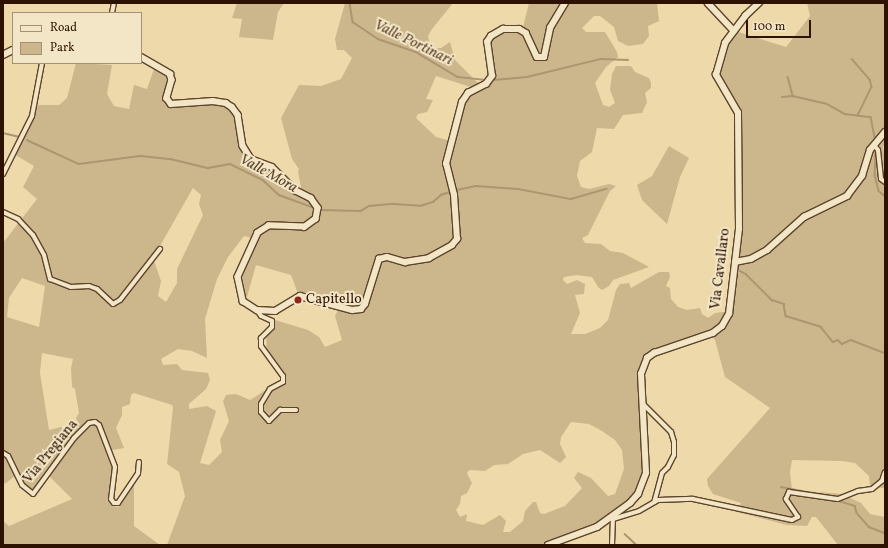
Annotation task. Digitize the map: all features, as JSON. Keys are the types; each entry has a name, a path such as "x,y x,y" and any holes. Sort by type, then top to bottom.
{"street":[{"path":"257,310 275,311 284,308 296,296 352,310 360,309 366,301 379,259 387,256 405,262 429,258 452,245 457,239 454,195 446,164 462,102 468,94 486,84 492,76 487,42 496,33 510,28 519,29 526,33 537,58 544,58 550,28 565,3"},
{"path":"708,3 734,31"},
{"name":"Via Cavallaro","path":"548,545 597,527 612,519 630,503 644,484 646,474 641,374 650,355 713,333 722,326 728,314 739,229 738,114 716,75 725,43 759,3"},
{"path":"3,56 12,51"},
{"path":"142,57 170,74 172,80 167,98 171,104 213,101 226,103 232,107 238,114 243,146 251,159 272,167 295,190 311,198 318,208 316,219 305,227 269,226 261,229 254,237 238,277 243,301 257,310 261,316 272,321 272,327 261,338 261,346 283,376 283,382 270,389 261,404 261,412 269,421 280,410 296,410"},
{"path":"3,174 32,116 42,64"},
{"path":"735,262 751,259 767,250 804,217 847,196 862,176 870,150 885,132"},
{"path":"874,145 878,150 881,179 885,182"},
{"path":"3,212 18,220 33,235 44,255 50,279 70,286 89,286 97,289 113,304 120,300 160,249"},
{"path":"642,403 659,418 671,432 674,442 674,455 668,467 662,473 654,502"},
{"name":"Via Pregiana","path":"3,453 8,456 22,485 33,494 74,438 89,423 95,422 99,425 115,466 112,499 114,503 118,503 138,473 140,462"},
{"path":"612,545 612,519 639,511 654,502 707,500 739,511 792,520 798,517 786,499 789,492 838,499 858,491 872,490 882,481 885,472"}],"green space":[{"path":"237,3 284,3 278,12 273,40 239,37 242,19 232,18"},
{"path":"345,3 453,3 428,36 430,44 434,48 441,48 450,42 455,60 482,87 492,75 487,47 491,37 509,29 522,31 529,3 657,3 659,21 648,26 649,36 643,44 628,46 618,41 614,27 600,16 594,16 582,28 586,32 605,32 617,52 618,57 606,67 595,83 603,105 609,107 615,103 610,90 612,74 616,66 631,66 635,72 649,78 651,83 651,88 645,93 647,102 642,113 623,115 614,129 597,128 592,152 580,161 577,176 581,187 589,189 609,184 616,186 610,191 588,235 582,238 585,243 601,244 610,251 623,253 649,267 613,280 609,286 602,290 598,287 592,277 577,275 564,277 563,280 567,284 577,280 585,284 584,294 575,295 580,313 571,334 585,334 600,328 608,320 616,290 620,284 629,283 631,288 659,272 669,272 670,277 666,286 670,288 671,299 678,307 687,310 700,308 702,314 708,318 715,313 731,311 737,247 739,119 717,76 732,30 786,47 810,16 807,3 885,3 885,146 883,146 885,163 885,488 870,487 869,476 855,463 842,461 792,460 790,472 792,490 842,494 861,503 870,514 885,517 885,545 838,545 816,517 812,517 807,526 787,525 737,512 741,503 713,494 708,486 707,479 770,408 725,377 715,340 710,335 653,353 643,370 646,470 636,496 621,513 594,529 549,545 167,545 185,496 179,472 167,464 173,408 172,405 134,393 131,395 130,404 122,407 122,415 116,428 124,448 108,451 113,467 111,506 119,507 134,482 134,526 160,545 3,545 3,521 9,526 72,499 46,473 32,492 25,486 18,474 3,485 3,243 37,199 23,187 34,166 12,153 29,117 38,105 59,105 67,98 76,64 112,65 107,94 114,106 129,109 134,85 147,89 155,66 169,75 165,96 169,107 205,103 224,105 231,110 237,119 242,149 250,160 272,171 290,189 303,197 298,172 299,169 292,159 281,118 299,85 321,86 341,79 352,58 344,50 337,50 335,39","holes":["436,76 477,89 465,97 451,141 436,137 416,118 418,114 427,112 433,100 426,99","193,188 201,195 199,204 203,215 177,269 177,283 166,302 158,296 161,281 153,258","244,236 252,238 237,283 239,295 245,304 256,265 291,275 299,296 339,308 335,316 342,340 325,347 319,337 308,330 272,319 274,325 266,332 267,355 283,379 250,400 236,394 226,395 223,401 229,421 220,440 222,452 209,465 200,463 216,411 207,406 189,409 189,404 206,389 210,380 208,373 182,370 177,364 163,365 161,359 178,349 192,351 207,358 205,319 217,279 228,257","22,278 45,286 39,327 7,317 9,298","42,353 73,359 71,368 72,387 75,389 79,413 76,418 78,423 49,430 40,373","571,422 589,424 615,440 622,450 624,469 615,494 608,496 591,478 578,472 574,478 582,488 565,506 544,514 540,513 536,502 533,502 525,511 523,521 510,532 503,532 506,521 500,515 483,525 466,521 467,514 460,517 456,510 460,504 461,496 467,493 472,483 467,473 469,470 485,471 494,465 508,464 523,454 540,450 560,463 566,457 560,444 561,437"]},
{"path":"669,146 689,158 680,177 667,224 642,200 637,185 652,176"}],"waterway":[{"name":"Valle Portinari","path":"350,3 353,22 378,39 416,52 458,77 485,80"},
{"name":"Valle Portinari","path":"493,80 527,77 601,59 628,60"},
{"path":"852,59 870,80 872,87 858,116"},
{"path":"788,77 793,96 827,104 845,114 871,117 875,138"},
{"path":"782,97 793,96"},
{"name":"Valle Mora","path":"3,133 20,137"},
{"name":"Valle Mora","path":"27,140 79,164 141,156 171,159 208,168 230,164 263,180 279,195 315,208"},
{"path":"873,148 876,151 875,175 879,191 885,196"},
{"name":"Valle Mora","path":"457,190 476,186 518,189 571,199 607,189"},
{"name":"Valle Mora","path":"319,210 361,211 369,206 394,204 420,206 433,202 441,195 450,192"},
{"path":"740,271 746,274 772,300 784,304 786,316 821,327 833,342 838,340 842,344 851,340 885,353"},
{"path":"781,487 818,494"},
{"path":"839,501 855,506 857,513 869,527 885,533"},
{"path":"625,534 637,545"}],"place":[{"name":"Capitello","path":"298,300"}]}
